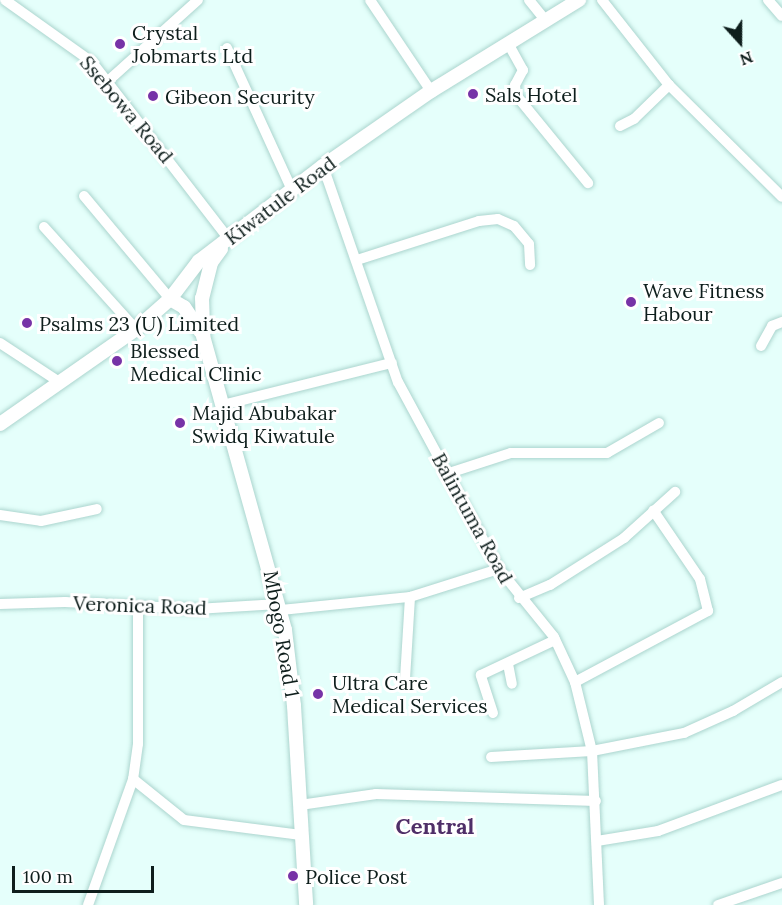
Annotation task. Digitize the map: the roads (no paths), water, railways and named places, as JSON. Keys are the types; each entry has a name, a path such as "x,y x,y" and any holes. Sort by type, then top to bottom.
{"main road":[{"name":"Kiwatule Road","path":"0,424 62,384 136,329 170,298 199,261 323,166 431,92 579,0"},
{"name":"Mbogo Road 1","path":"228,238 211,263 202,298 204,336 280,607 294,706 306,905"},
{"name":"Mbogo Road 1","path":"170,298 184,307 204,336"}],"street":[{"name":"Ssebowa Road","path":"5,0 60,35 108,81 228,238"},
{"path":"108,81 198,0"},
{"path":"370,0 431,92"},
{"path":"529,0 546,21"},
{"path":"602,0 669,85 782,197"},
{"path":"768,0 782,16"},
{"path":"509,45 523,70 515,85 516,95 588,183"},
{"path":"227,48 292,190"},
{"path":"620,126 643,112 669,85"},
{"name":"Balintuma Road","path":"323,166 398,382 499,569 519,598 555,640 575,682 592,751 599,905"},
{"path":"84,196 170,298"},
{"path":"357,260 479,221 498,219 514,226 529,244 530,265"},
{"path":"44,227 136,329"},
{"path":"761,346 772,326 782,322"},
{"path":"0,343 62,384"},
{"path":"223,405 392,363"},
{"path":"446,474 511,453 607,453 660,423"},
{"path":"519,598 550,585 624,538 652,510 675,492"},
{"path":"0,515 41,520 97,509"},
{"path":"575,682 708,611 700,579 652,510"},
{"name":"Veronica Road","path":"0,604 196,609 280,607 410,597 499,569"},
{"path":"405,679 410,597"},
{"path":"88,905 133,779 138,744 138,606"},
{"path":"493,713 481,675 555,640"},
{"path":"508,664 512,684"},
{"path":"491,757 592,751 684,733 733,711 782,682"},
{"path":"133,779 184,820 302,835"},
{"path":"597,841 658,831 782,785"},
{"path":"300,805 376,794 596,801"},
{"path":"718,905 782,882"}],"place":[{"name":"Crystal Jobmarts Ltd","path":"120,44"},
{"name":"Sals Hotel","path":"473,94"},
{"name":"Gibeon Security","path":"153,96"},
{"name":"Wave Fitness Habour","path":"631,302"},
{"name":"Psalms 23 (U) Limited","path":"27,323"},
{"name":"Blessed Medical Clinic","path":"117,361"},
{"name":"Majid Abubakar Swidq Kiwatule","path":"180,423"},
{"name":"Ultra Care Medical Services","path":"318,694"},
{"name":"Police Post","path":"293,876"}],"district":[{"name":"Central","path":"435,827"}]}
